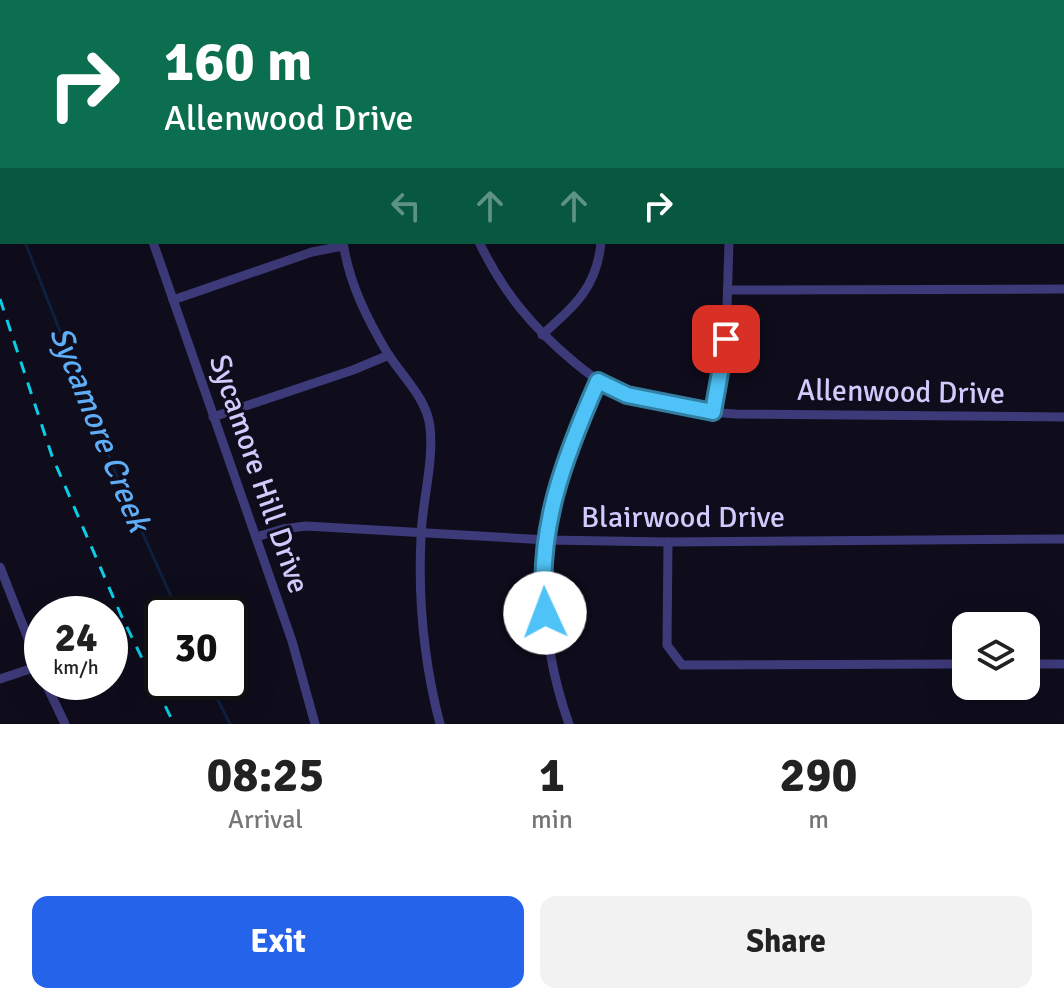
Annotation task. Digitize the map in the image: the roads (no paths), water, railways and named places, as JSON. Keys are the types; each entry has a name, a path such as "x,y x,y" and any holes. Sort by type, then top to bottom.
{"street":[{"name":"Sycamore Hill Drive","path":"154,244 292,641 315,724"},
{"path":"173,300 343,244 361,306 389,355 420,398 430,425 420,584 424,646 440,724"},
{"name":"Allenwood Drive","path":"480,244 492,271 542,335 598,381 627,395 713,412 1064,417"},
{"path":"542,335 574,306 593,280 601,244"},
{"path":"713,412 726,339 729,244"},
{"path":"728,290 1064,289"},
{"path":"213,417 389,355"},
{"path":"569,724 557,692 548,637 543,588 547,540 568,449 598,381"},
{"name":"Blairwood Drive","path":"256,537 306,526 547,540 1064,539"},
{"path":"668,542 667,645 682,665 952,664"},
{"path":"0,567 24,627"},
{"path":"1040,664 1064,664"},
{"path":"0,679 24,674"},
{"path":"54,700 65,724"}],"waterway":[{"name":"Sycamore Creek","path":"26,244 116,474 171,596"},
{"name":"Sycamore Creek","path":"218,700 230,724"}],"railway":[{"path":"0,299 52,456 121,615 174,724"}]}
